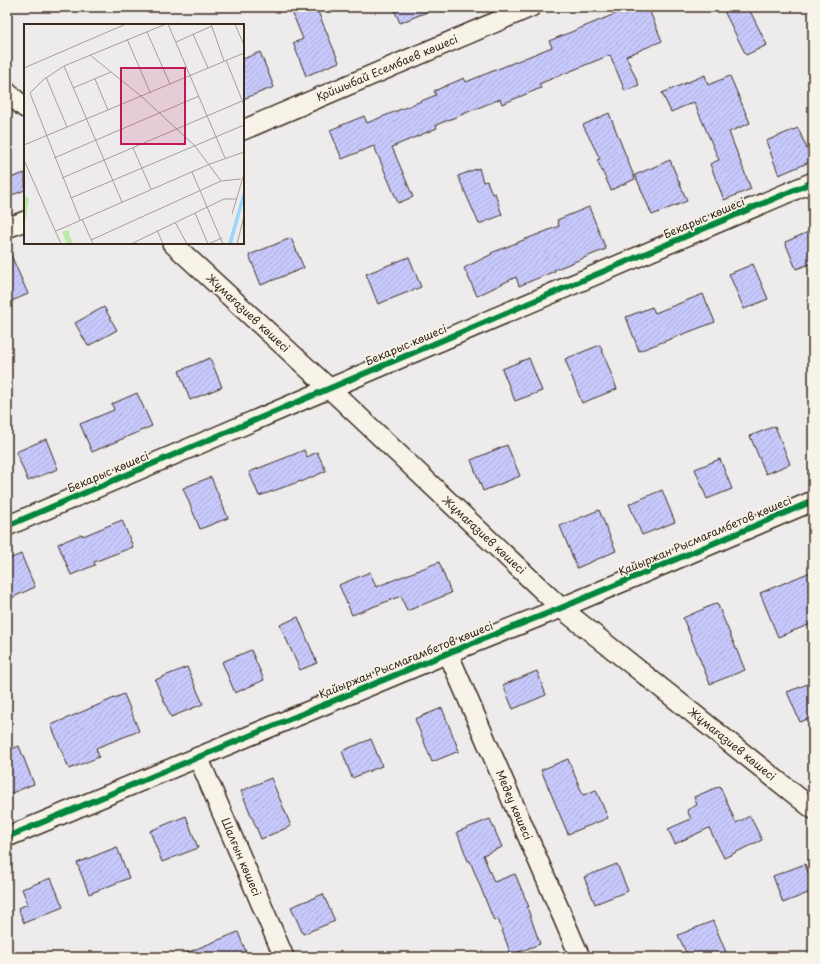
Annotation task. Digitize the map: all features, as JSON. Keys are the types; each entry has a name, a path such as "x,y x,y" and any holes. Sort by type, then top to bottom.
{"street":[{"name":"Қойшыбай Есембаев көшесі","path":"244,130 531,7"},
{"path":"7,92 24,107"},
{"name":"Бекарыс көшесі","path":"7,526 813,182"},
{"path":"7,228 24,221"},
{"name":"Жұмағазиев көшесі","path":"173,244 330,388 561,608 813,808"},
{"name":"Қайыржан Рысмағамбетов көшесі","path":"7,838 448,653 561,608 813,500"},
{"name":"Медеу көшесі","path":"448,653 580,957"},
{"name":"Шалғын көшесі","path":"198,758 284,957"}],"building":[{"path":"290,7 316,7 339,62 306,76 293,43 303,39"},
{"path":"393,7 439,7 400,23"},
{"path":"632,7 648,7 662,41 626,56 639,85 625,91 610,55 539,84 541,88 502,104 500,99 436,125 437,128 392,147 413,197 398,203 374,146 342,159 330,130 364,116 367,123 436,95 434,91 464,78 466,82 552,47 549,41"},
{"path":"722,7 748,7 767,45 746,55"},
{"path":"260,52 274,87 244,99 244,59"},
{"path":"705,75 708,85 730,76 750,123 729,132 751,189 724,200 710,164 719,160 694,102 671,112 662,93"},
{"path":"609,113 635,179 611,190 597,160 600,159 583,125"},
{"path":"798,128 812,161 779,175 766,141"},
{"path":"670,160 687,201 652,215 635,175"},
{"path":"479,168 483,182 487,181 492,194 495,193 502,215 479,224 458,176"},
{"path":"24,173 24,190 12,195 7,179"},
{"path":"589,207 606,249 519,286 516,277 477,296 464,268 492,254 491,253 559,226 557,220"},
{"path":"813,230 813,263 796,269 785,242"},
{"path":"291,238 304,268 261,285 249,255"},
{"path":"7,246 28,294 7,303"},
{"path":"409,257 421,287 378,304 366,274"},
{"path":"753,264 768,299 744,309 729,274"},
{"path":"703,294 715,322 639,351 626,317 652,307 655,313"},
{"path":"104,307 117,330 88,346 75,323"},
{"path":"600,345 617,389 582,403 565,359"},
{"path":"210,358 222,387 190,400 179,371"},
{"path":"529,358 542,391 515,401 502,369"},
{"path":"137,393 152,426 92,452 80,424 114,410 112,404"},
{"path":"775,426 790,464 766,474 750,436"},
{"path":"46,439 58,469 28,481 16,452"},
{"path":"507,445 520,476 483,491 471,460"},
{"path":"304,450 307,457 317,452 326,471 301,482 259,496 249,472"},
{"path":"720,459 732,489 707,499 695,469"},
{"path":"211,477 228,518 200,529 183,488"},
{"path":"662,490 675,522 642,535 629,504"},
{"path":"599,510 616,551 577,568 560,526"},
{"path":"122,520 133,547 94,562 95,565 71,575 58,544 82,534 83,536"},
{"path":"21,554 35,587 7,600 7,560"},
{"path":"439,562 451,593 407,611 401,596 352,615 339,585 370,572 376,587"},
{"path":"813,571 813,623 778,637 760,593"},
{"path":"717,603 745,670 710,684 683,618"},
{"path":"298,617 317,663 300,670 280,625"},
{"path":"251,650 264,680 235,693 222,662"},
{"path":"187,667 203,704 171,717 155,680"},
{"path":"537,671 546,695 513,709 503,685"},
{"path":"813,682 813,717 800,722 787,692"},
{"path":"124,694 139,731 96,748 99,757 69,769 51,725"},
{"path":"442,708 459,751 432,762 415,719"},
{"path":"371,739 382,766 352,778 342,751"},
{"path":"19,746 34,784 7,795 7,751"},
{"path":"568,759 583,795 596,790 608,818 568,834 541,770"},
{"path":"271,778 291,826 261,839 241,791"},
{"path":"720,786 736,823 750,816 762,840 724,858 709,828 675,844 668,829 691,819 687,810 697,805 694,797"},
{"path":"186,816 198,848 162,862 150,831"},
{"path":"490,819 502,847 483,855 494,882 515,874 529,907 527,907 540,944 511,955 498,919 494,921 457,832"},
{"path":"117,847 129,878 89,894 77,863"},
{"path":"617,864 628,891 595,904 584,877"},
{"path":"805,864 813,885 813,891 783,903 773,876"},
{"path":"51,878 63,907 24,923 18,908 28,904 22,889"},
{"path":"323,894 335,921 303,934 291,907"},
{"path":"713,921 728,957 688,957 678,935"},
{"path":"238,932 248,957 179,957 179,956"}],"cycle path":[{"path":"7,526 813,182"},
{"path":"7,837 448,653 561,608 813,501"}]}
